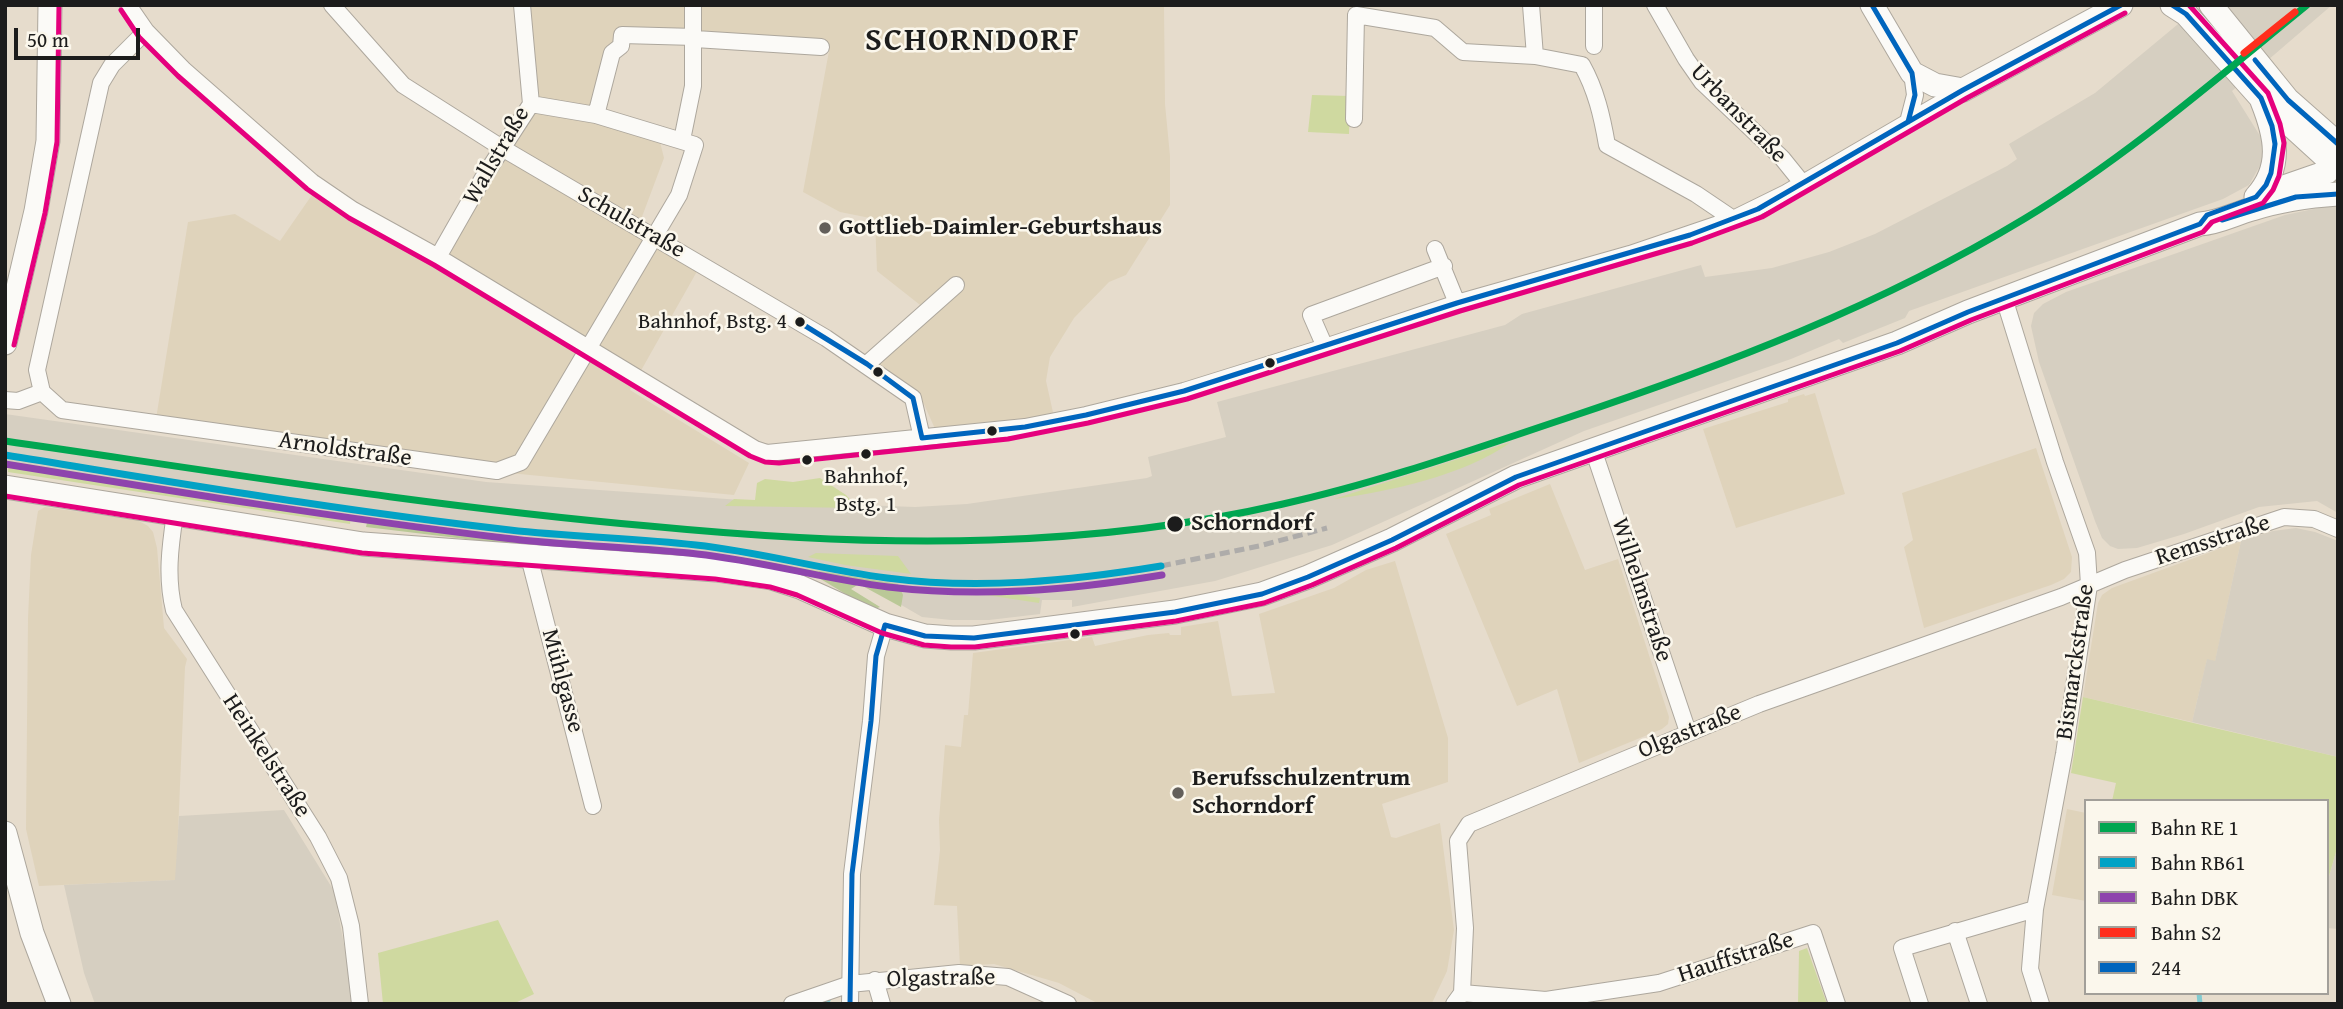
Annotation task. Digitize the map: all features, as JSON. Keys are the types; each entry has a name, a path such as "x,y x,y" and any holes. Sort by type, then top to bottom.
{"street":[{"path":"5,343 36,211 48,141 50,5"},
{"path":"128,5 146,30 206,90 312,183 755,449 767,453 1007,430 1066,420 1184,391 1457,303 1630,254 1758,209 1964,90 2121,5"},
{"name":"Schulstraße","path":"332,5 403,85 502,148 867,364 913,398 922,438"},
{"name":"Wallstraße","path":"439,257 502,148 531,104 522,5"},
{"name":"Arnoldstraße","path":"42,392 62,410 497,471 521,462 679,195 689,142 695,38 693,5"},
{"path":"1531,5 1535,56"},
{"path":"1594,5 1594,46"},
{"name":"Urbanstraße","path":"1655,5 1686,60 1702,82 1782,158 1803,184"},
{"path":"1872,5 1912,73 1915,95 1908,122"},
{"path":"2172,5 2186,14 2261,98 2335,168"},
{"path":"2211,5 2288,100 2335,168"},
{"path":"1354,119 1353,10 1435,28 1463,52 1535,56 1583,65 1601,111 1607,145 1696,194 1733,219"},
{"path":"5,400 18,401 42,392 37,370 101,83 112,65 146,30"},
{"path":"596,115 612,53 621,46 622,35 821,47"},
{"path":"1912,73 1935,85 1964,90"},
{"path":"2256,197 2266,185 2271,173 2275,144 2272,126 2261,98"},
{"path":"531,104 596,115 689,142"},
{"path":"2200,224 2207,215 2335,168"},
{"path":"5,487 363,544 716,570 772,578 800,587 885,625 925,636 974,638 1175,612 1262,594 1308,577 1392,540 1516,477 1897,344 2004,298 2200,224 2212,223 2296,197 2335,168"},
{"path":"1435,249 1457,303"},
{"path":"1325,347 1311,315 1444,266"},
{"path":"867,364 956,285"},
{"name":"Bismarckstraße","path":"2004,298 2055,462 2087,553 2090,585 2064,754 2035,909 2030,969 2041,1004"},
{"name":"Wilhelmstraße","path":"1593,449 1688,732"},
{"name":"Heinkelstraße","path":"175,514 170,546 169,589 174,610 318,837 339,878 351,926 360,1004"},
{"name":"Remsstraße","path":"2090,585 2125,570 2284,517 2314,519 2338,529"},
{"name":"Mühlgasse","path":"529,557 593,806"},
{"name":"Olgastraße","path":"1458,998 1465,928 1458,841 1469,824 1798,689 2090,585"},
{"path":"850,1004 852,874 871,721 876,656 885,625"},
{"path":"5,833 32,933 59,1004"},
{"path":"5,886 22,941 47,1004"},
{"path":"1920,1004 1902,948 2035,909"},
{"path":"1955,932 1979,1004"},
{"name":"Hauffstraße","path":"1458,998 1546,1000 1659,983 1813,933 1837,1004"},
{"name":"Olgastraße","path":"850,984 959,974 1008,977 1068,1004"},
{"path":"875,980 882,1004"},
{"path":"792,1004 850,984"}],"shaded area":[{"path":"522,5 1158,5 1164,7 1170,205 1126,275 1109,282 1074,318 1050,357 1046,381 1054,417 936,431 924,404 873,365 929,312 877,271 875,219 840,212 803,192 829,51 765,42 630,30 596,112 657,130 664,158 640,222 704,259 630,390 749,463 734,495 367,459 154,431 188,222 235,214 280,241 314,192 438,261 529,101"},
{"path":"2201,5 2332,5 2232,91 2262,139 2264,148 2262,162 2249,185 2223,199 1909,311 1905,318 1843,343 1839,339 1791,359 1584,431 1332,545 1215,581 1072,607 1072,600 1042,600 1040,614 989,620 951,620 922,617 855,578 750,558 433,530 131,485 5,463 5,414 486,482 755,501 915,507 967,504 1147,478 1152,476 1148,457 1226,437 1217,402 1505,325 1522,314 1701,265 1705,277 1772,268 1829,252 1875,234 2017,159 2009,144 2095,93"},
{"path":"2323,207 2338,207 2338,513 2317,501 2259,507 2137,548 2118,549 2110,546 2102,538 2095,521 2039,362 2031,326 2034,313 2043,304 2066,292 2285,215"},
{"path":"1815,393 1845,494 1736,528 1703,429 1788,402 1788,399"},
{"path":"2036,448 2072,557 2071,572 2051,585 1924,628 1904,547 1913,540 1902,493"},
{"path":"1550,484 1585,570 1618,559 1669,717 1668,724 1662,729 1579,763 1557,689 1517,706 1446,534 1491,515 1489,509"},
{"path":"45,507 137,520 153,532 157,548 164,628 187,659 176,880 39,886 26,829 28,618 31,555 38,511"},
{"path":"2296,528 2338,541 2338,757 2192,722 2207,659 2215,661 2241,541 2273,531"},
{"path":"2241,541 2215,662 2207,660 2192,722 2083,697 2098,603 2102,595 2112,588"},
{"name":"Berufsschulzentrum Schorndorf","path":"1395,561 1448,738 1448,782 1382,804 1391,837 1396,838 1440,823 1454,930 1447,971 1432,1003 1099,1004 1059,983 994,964 960,966 957,906 934,905 940,850 939,820 945,745 961,747 964,715 968,715 973,653 1092,637 1095,646 1148,635 1181,635 1181,627 1218,621 1232,696 1275,693 1259,614 1334,588 1366,570"},
{"path":"2067,809 2084,813 2084,901 2052,895"},
{"path":"284,810 334,891 355,1004 95,1004 84,973 64,885 175,880 179,816"},
{"path":"2338,845 2338,929 2329,928 2329,876"}],"green space":[{"path":"1312,95 1350,96 1349,134 1308,132"},
{"path":"1511,442 1492,454 1449,473 1379,492 1334,499"},
{"path":"9,461 351,516 350,524 8,472"},
{"path":"820,478 846,495 858,508 725,506 734,499 755,500 757,483 765,479 793,482"},
{"path":"368,518 526,538 524,546 366,527"},
{"path":"526,538 750,558 819,571 819,578 736,561 650,552 524,546"},
{"path":"816,553 898,556 911,574 808,557"},
{"path":"819,571 898,584 903,595 901,607 859,584 851,589 880,607 872,610 819,578"},
{"path":"1001,589 1005,593 1040,598 1039,603 953,590"},
{"path":"2083,697 2338,757 2338,845 2329,876 2329,799 2112,799 2116,783 2071,773"},
{"path":"498,920 534,994 513,1004 383,1004 378,953"},
{"path":"1807,948 1827,1004 1798,1004 1799,951"}],"waterway":[{"path":"2199,995 2200,1004"},
{"path":"819,1004 828,1000"}],"railway":[{"path":"1161,566 1259,546 1327,528"}],"transit line":[{"path":"14,345 45,213 57,142 59,5"},
{"name":"244","path":"1872,5 1912,73 1915,95 1908,122"},
{"name":"244","path":"922,438 1025,427 1184,391 1457,303 1690,235 1758,209 1963,90 2121,5"},
{"name":"244","path":"885,625 925,636 974,638 1175,612 1262,594 1392,540 1516,477 1897,343 1968,312 2200,224 2207,215 2256,197 2266,185 2271,173 2275,144 2272,126 2261,98 2186,14 2172,5"},
{"path":"5,496 362,553 715,579 770,587 797,595 882,633 924,645 975,647 1176,621 1264,603 1396,548 1519,485 1900,351 1971,320 2203,232 2212,222 2263,203 2279,176 2284,143 2280,124 2268,93 2189,5"},
{"path":"5,441 487,509 777,536 905,541 1028,538 1138,529 1247,512 1319,496 1389,476 1624,399 1800,332 1914,280 2024,219 2098,170 2169,117 2307,5"},
{"path":"121,10 139,37 178,76 307,189 349,218 434,265 750,456 765,462 779,463 1008,439 1088,423 1187,399 1460,311 1692,243 1762,217 1967,98 2125,13"},
{"name":"244","path":"2255,60 2288,100 2338,144"},
{"name":"244","path":"2222,220 2296,197 2338,194"},
{"name":"244","path":"799,322 867,364 913,398 922,438"},
{"name":"244","path":"850,1004 852,874 871,721 876,656 885,625"}],"rail line":[{"name":"S2","path":"2244,53 2295,12"},
{"name":"RB61","path":"5,455 383,514 533,532 696,545 863,575 921,582 1058,580 1161,566"},
{"name":"DBK","path":"5,464 254,504 441,530 528,541 721,557 888,587 957,592 1025,591 1162,575"}],"place":[{"name":"Gottlieb-Daimler-Geburtshaus","path":"825,228"},
{"name":"Bahnhof, Bstg. 4","path":"800,322"},
{"name":"Bahnhof, Bstg. 1","path":"866,454"},
{"name":"Schorndorf","path":"1175,524"},
{"name":"Berufsschulzentrum Schorndorf","path":"1178,793"}],"district":[{"name":"SCHORNDORF","path":"973,42"}]}
